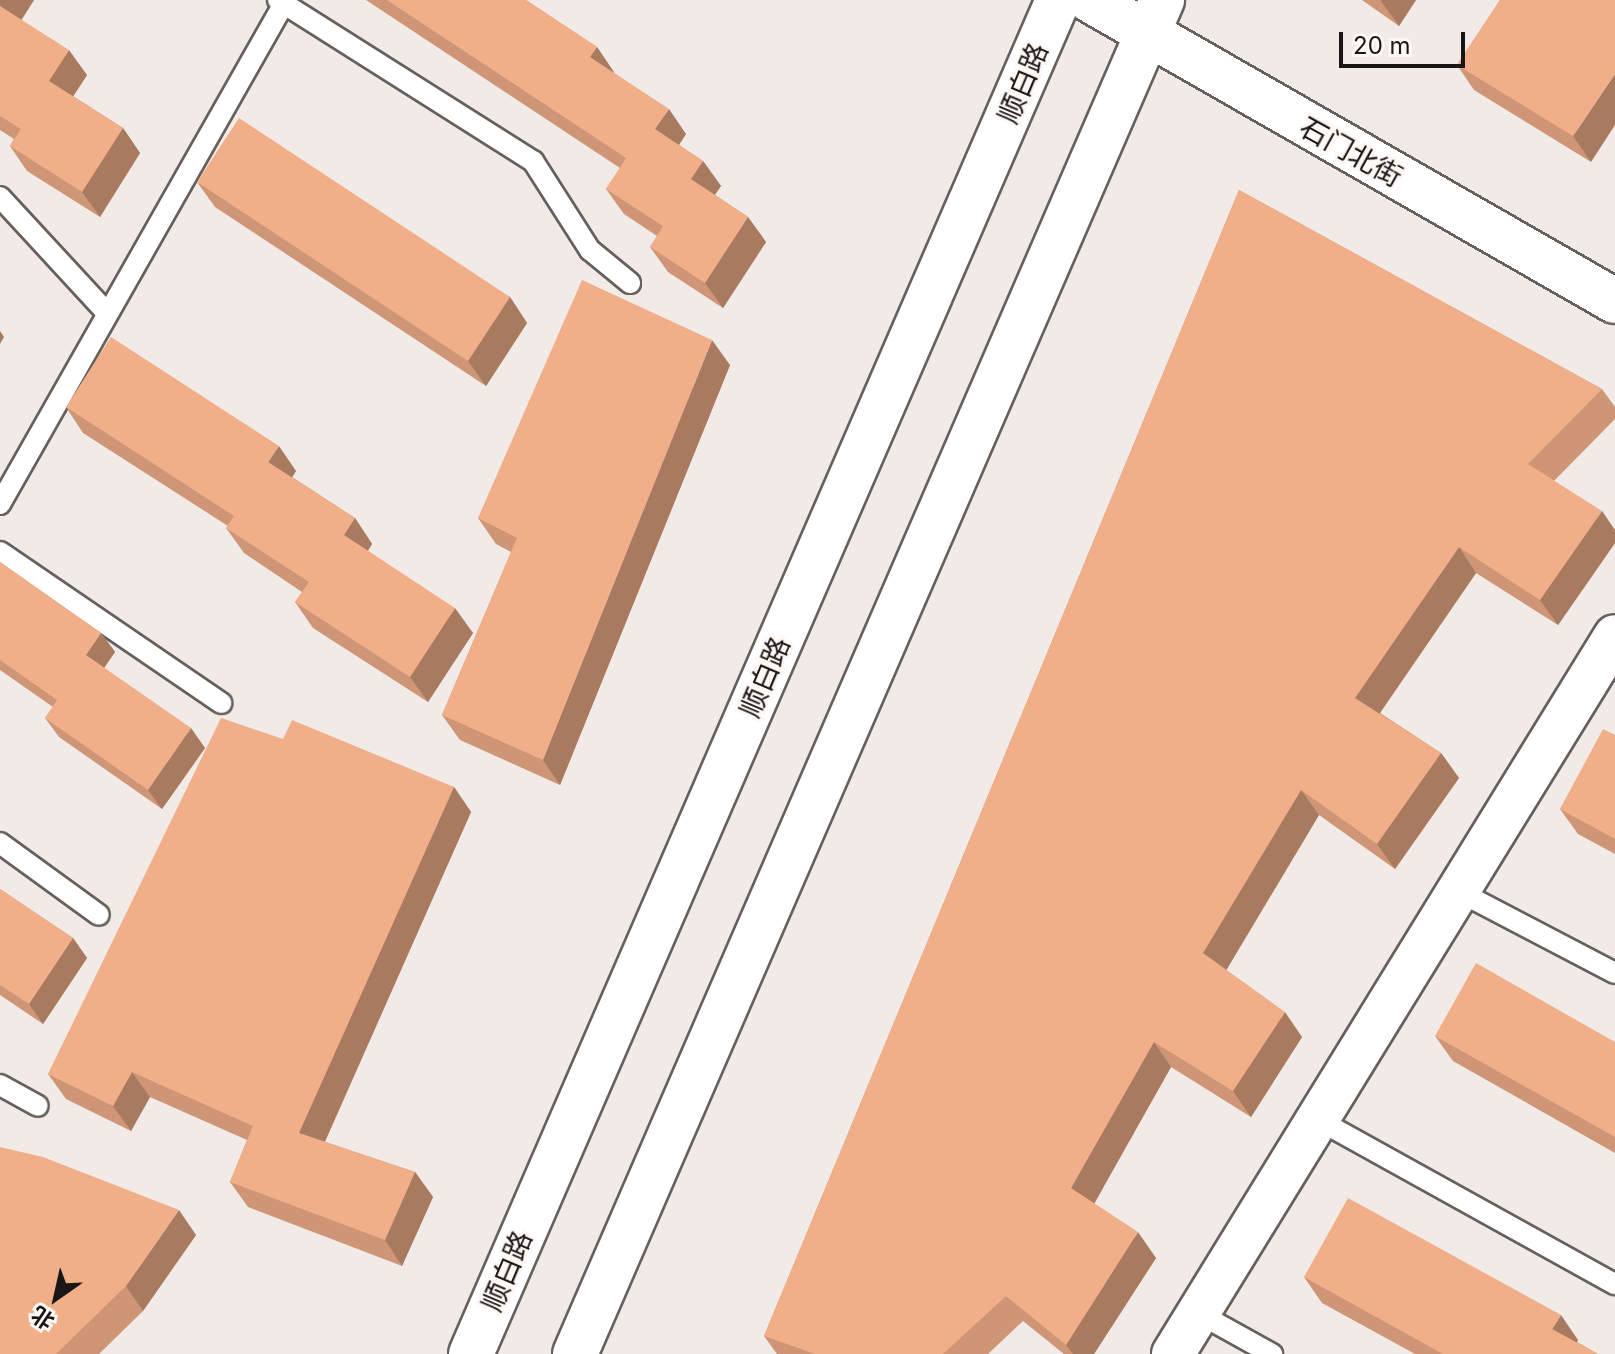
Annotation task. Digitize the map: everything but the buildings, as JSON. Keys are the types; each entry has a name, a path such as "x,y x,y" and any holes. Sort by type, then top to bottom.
{"main road":[{"name":"顺白路","path":"471,1354 1058,0"},
{"name":"石门北街","path":"1090,0 1154,18 1615,301"},
{"path":"575,1354 1154,18"}],"street":[{"path":"1173,1354 1615,636"}],"lane":[{"path":"0,504 283,1 533,161 590,250 630,283"},
{"path":"0,197 106,312"},
{"path":"0,552 221,703"},
{"path":"0,843 99,915"},
{"path":"1458,891 1615,973"},
{"path":"0,1085 38,1106"},
{"path":"1317,1119 1615,1284"},
{"path":"1198,1313 1272,1354"}]}
